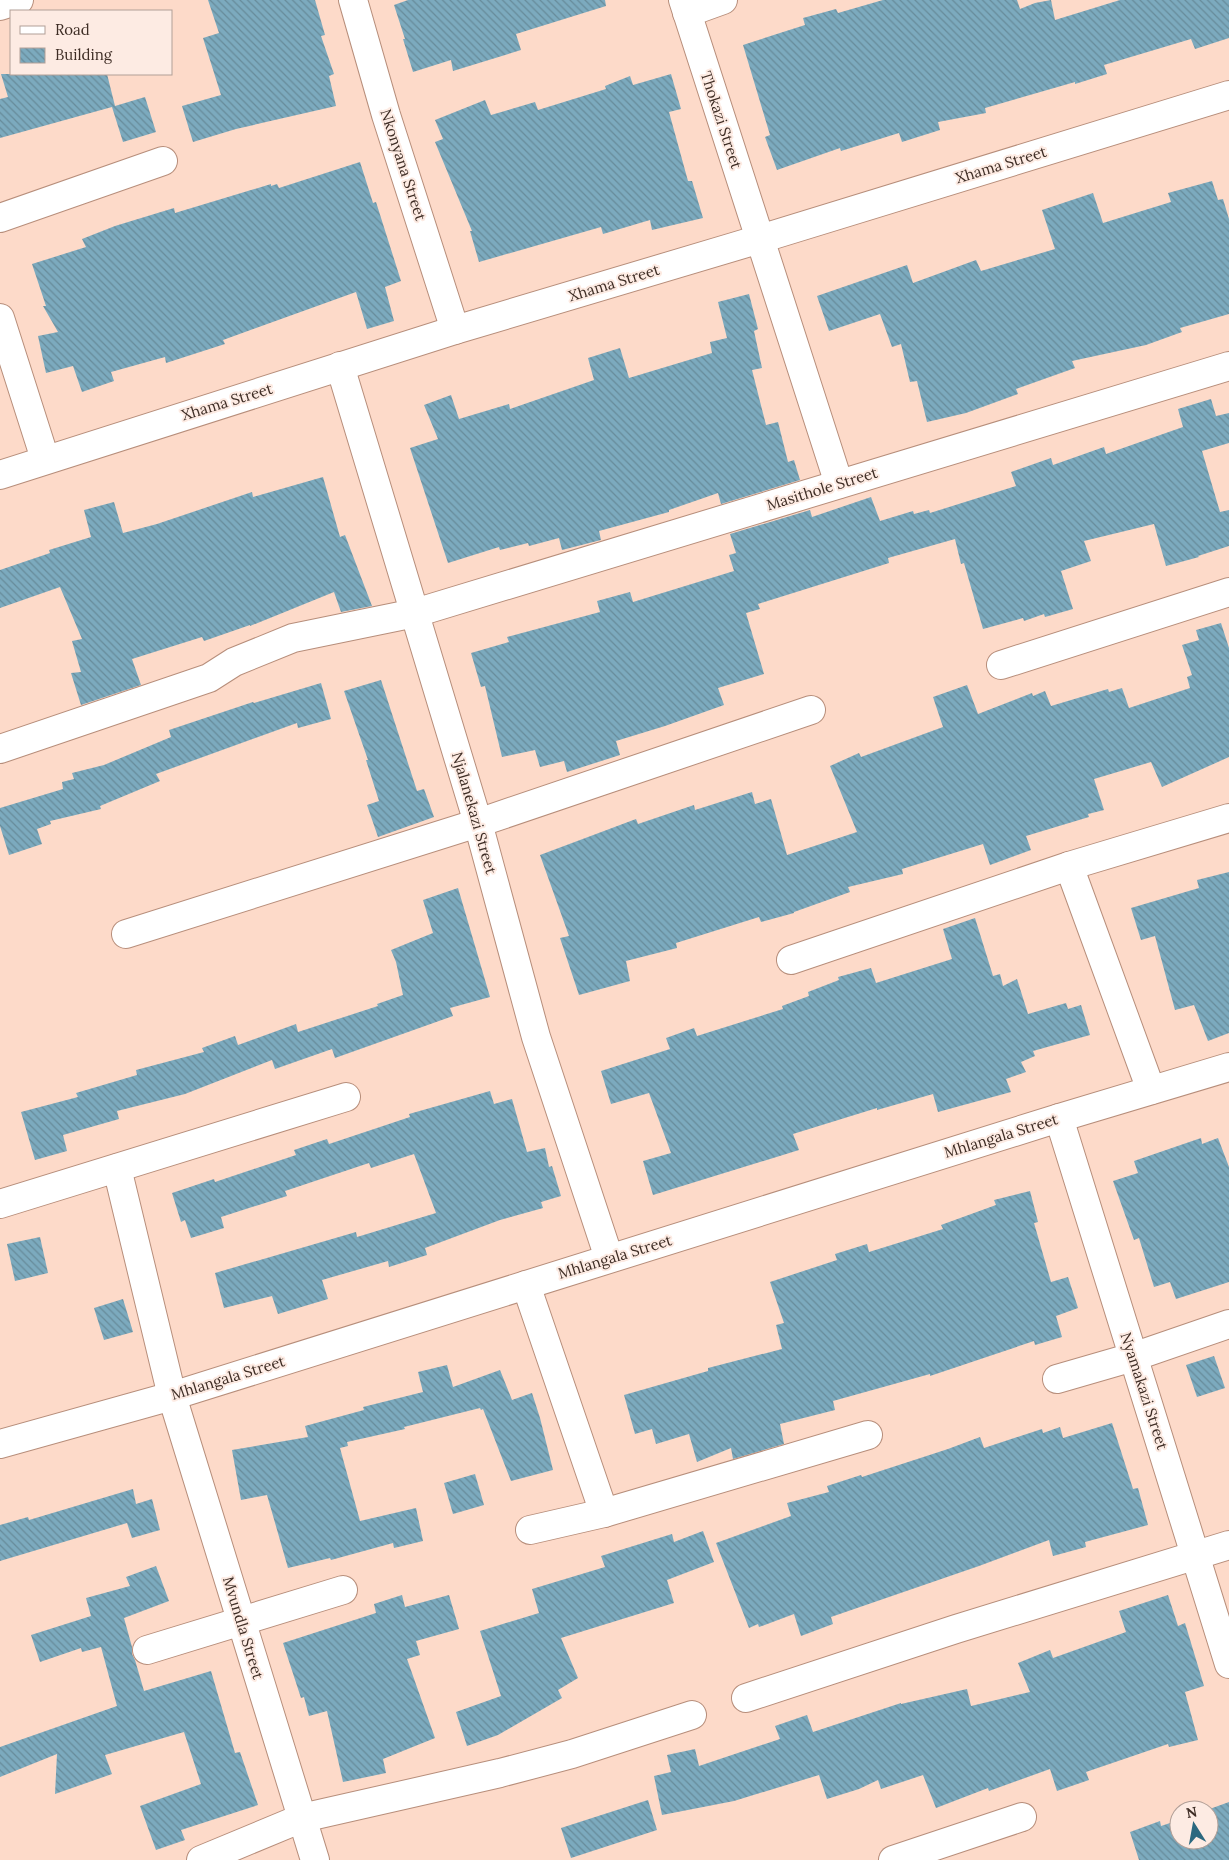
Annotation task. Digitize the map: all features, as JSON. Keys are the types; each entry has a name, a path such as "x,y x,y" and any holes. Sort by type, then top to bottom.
{"street":[{"path":"0,6 19,0"},
{"name":"Nkonyana Street","path":"353,0 386,115 455,330"},
{"path":"685,6 723,0"},
{"name":"Thokazi Street","path":"685,6 839,484"},
{"name":"Xhama Street","path":"0,475 455,330 1228,99"},
{"path":"0,218 163,161"},
{"path":"0,318 46,459"},
{"name":"Njalanekazi Street","path":"340,366 478,824 536,1038 609,1258"},
{"name":"Masithole Street","path":"0,749 209,678 234,662 293,638 415,613 1229,366"},
{"path":"1001,665 1229,592"},
{"path":"126,934 478,824 811,710"},
{"path":"791,960 1069,866 1229,818"},
{"path":"1069,866 1151,1090"},
{"name":"Mhlangala Street","path":"0,1444 172,1396 609,1258 1229,1067"},
{"path":"0,1204 346,1096"},
{"name":"Nyamakazi Street","path":"1059,1118 1229,1664"},
{"name":"Mvundla Street","path":"117,1168 172,1396 315,1860"},
{"path":"526,1285 604,1513"},
{"path":"1057,1379 1132,1357 1229,1324"},
{"path":"530,1530 604,1513 868,1435"},
{"path":"746,1698 956,1629 1229,1545"},
{"path":"147,1650 343,1590"},
{"path":"201,1860 302,1818 572,1754 692,1715"},
{"path":"893,1860 1022,1817"}],"building":[{"path":"208,0 315,0 325,35 321,36 334,74 329,76 336,106 236,129 193,142 182,106 221,95 203,38 219,33"},
{"path":"408,0 605,0 606,6 516,34 521,50 453,71 451,60 413,72 394,5"},
{"path":"883,0 1017,0 1020,9 1035,3 1051,0 1055,20 1120,0 1229,0 1229,38 1195,49 1191,39 1104,65 1107,74 985,108 986,113 938,122 940,130 902,142 899,133 841,151 840,148 777,170 765,137 770,135 743,45 805,25 803,18 836,9 838,13"},
{"path":"1,74 107,75 115,106 145,97 156,132 123,142 112,107 0,138 0,99 8,97"},
{"path":"671,74 681,109 669,112 688,181 692,181 703,218 652,230 650,220 603,234 601,227 479,262 470,231 472,231 435,142 443,139 435,120 485,100 491,115 535,102 538,110 606,89 605,86 630,76 633,85"},
{"path":"360,162 373,203 376,202 401,281 385,287 394,321 367,329 356,292 223,340 225,344 166,363 165,357 111,372 114,381 82,392 73,366 46,373 38,336 58,332 43,306 46,306 32,264 86,247 82,239 115,226 174,208 175,213 271,184 271,186 277,184 279,188"},
{"path":"1212,181 1218,200 1223,199 1229,219 1229,314 1180,328 1182,332 1146,345 1072,361 1075,368 1016,389 1018,394 966,413 927,422 917,381 910,382 901,344 892,347 880,314 829,331 817,296 907,265 913,283 976,260 981,271 1055,249 1042,210 1093,193 1103,223 1171,202 1168,193"},
{"path":"749,294 758,329 754,331 762,368 752,370 766,425 778,422 788,462 794,460 800,480 721,504 718,493 669,510 669,512 599,531 601,540 562,550 559,538 529,546 528,543 500,550 499,547 448,563 410,448 438,439 424,405 451,395 459,419 509,404 510,409 594,380 588,358 620,348 629,378 712,353 710,342 727,338 718,302"},
{"path":"1211,399 1216,416 1229,413 1229,443 1202,451 1220,512 1229,510 1229,546 1166,566 1154,524 1084,541 1091,561 1061,571 1073,609 1045,617 1044,614 1024,621 1023,618 983,629 964,563 961,564 955,539 888,558 889,563 758,604 760,609 746,613 764,674 718,688 724,705 616,741 620,755 567,772 564,761 540,767 535,750 502,757 485,686 481,687 471,653 509,642 507,637 600,612 597,601 630,592 633,602 734,571 729,555 736,553 730,534 810,510 812,517 871,497 880,521 913,511 914,514 929,510 930,513 1016,486 1011,472 1051,458 1053,465 1104,447 1106,454 1183,427 1178,409"},
{"path":"323,477 340,537 345,535 372,606 341,612 334,592 250,626 204,641 202,637 132,659 141,685 81,705 71,673 81,672 72,641 82,639 60,587 0,608 0,570 50,553 49,550 91,537 84,510 114,502 123,533 157,524 252,492 253,497"},
{"path":"1221,623 1229,648 1229,757 1162,787 1151,762 1094,779 1104,810 1088,814 1089,817 1026,836 1031,850 990,865 983,844 902,869 903,874 848,887 850,892 794,913 761,922 759,917 676,943 677,948 626,961 630,981 579,995 560,938 569,936 540,855 636,819 638,824 694,805 695,810 752,792 755,804 771,799 787,855 857,832 830,766 859,753 861,757 943,727 933,697 967,685 978,714 1032,693 1033,696 1045,691 1051,706 1108,689 1109,692 1122,688 1129,708 1190,688 1187,677 1192,675 1182,645 1199,640 1196,630"},
{"path":"381,680 417,791 424,789 434,817 378,837 367,805 379,801 366,760 368,760 344,691"},
{"path":"321,683 331,719 298,728 297,723 156,774 160,781 100,806 101,809 50,821 51,824 37,829 42,844 9,855 0,826 0,808 63,789 62,782 74,779 72,773 104,765 171,737 169,730 253,702"},
{"path":"1229,872 1229,1033 1208,1041 1194,1005 1175,1010 1155,936 1141,940 1131,908 1199,888 1197,880"},
{"path":"458,888 490,997 450,1008 453,1016 335,1058 332,1049 275,1069 272,1060 185,1094 117,1111 119,1119 63,1135 67,1151 35,1160 21,1112 78,1097 76,1093 137,1075 136,1070 204,1052 202,1048 235,1036 238,1045 296,1024 298,1032 378,1006 377,1004 403,995 396,962 391,950 433,933 423,900"},
{"path":"975,918 993,976 1000,974 1003,986 1017,979 1028,1014 1066,1003 1068,1009 1081,1005 1090,1035 1033,1051 1035,1056 1021,1062 1026,1072 1006,1079 1011,1092 938,1112 933,1094 877,1110 877,1108 793,1134 799,1150 653,1195 643,1161 671,1153 649,1093 611,1104 601,1071 670,1049 666,1038 694,1028 697,1036 783,1009 782,1006 809,996 808,992 839,980 838,977 871,968 876,983 952,959 943,929"},
{"path":"490,1091 494,1104 512,1099 527,1152 545,1148 549,1167 552,1166 561,1196 541,1202 543,1208 500,1220 425,1248 427,1255 389,1267 388,1261 322,1280 328,1299 278,1314 272,1296 224,1308 215,1273 356,1232 357,1237 436,1213 414,1154 371,1168 369,1163 285,1191 287,1196 221,1217 224,1228 191,1238 185,1220 181,1222 172,1193 214,1179 215,1182 296,1155 294,1150 327,1139 329,1144 410,1117 409,1114"},
{"path":"1201,1138 1202,1144 1218,1138 1229,1167 1229,1282 1176,1299 1170,1282 1154,1287 1139,1238 1134,1240 1113,1181 1138,1173 1134,1161"},
{"path":"1030,1191 1038,1222 1034,1223 1051,1282 1068,1277 1078,1308 1056,1316 1062,1337 1035,1345 1034,1341 930,1376 930,1374 833,1401 835,1410 780,1424 784,1444 733,1459 731,1448 697,1462 689,1434 656,1444 652,1429 635,1434 624,1395 708,1371 708,1368 782,1349 776,1325 784,1323 770,1282 837,1260 835,1254 867,1244 869,1252 943,1229 941,1225 996,1205 994,1200"},
{"path":"40,1237 48,1273 15,1281 7,1244"},
{"path":"123,1299 133,1332 104,1340 94,1308"},
{"path":"1214,1356 1225,1388 1197,1397 1186,1365"},
{"path":"447,1365 453,1387 500,1370 512,1400 532,1393 553,1470 511,1481 483,1409 481,1410 480,1408 404,1427 405,1429 347,1442 348,1446 340,1448 360,1521 416,1508 423,1541 394,1548 393,1543 331,1560 330,1558 288,1568 267,1495 241,1500 232,1450 308,1437 305,1426 364,1410 363,1407 423,1392 418,1372"},
{"path":"1112,1423 1133,1489 1138,1488 1148,1525 1085,1542 1086,1547 1053,1556 1049,1540 831,1617 833,1624 801,1636 794,1614 759,1627 758,1624 749,1628 716,1543 791,1516 787,1503 829,1492 827,1486 861,1475 862,1477 980,1437 984,1448 1042,1429 1043,1433 1060,1427 1063,1438"},
{"path":"475,1474 484,1505 453,1514 444,1483"},
{"path":"133,1489 136,1504 152,1499 160,1530 132,1538 127,1523 0,1561 0,1525 28,1517 29,1520"},
{"path":"703,1531 714,1562 667,1580 674,1603 561,1638 578,1678 558,1690 562,1698 498,1735 467,1746 456,1712 501,1696 480,1631 539,1613 532,1589 605,1567 601,1556 672,1534 674,1542"},
{"path":"156,1566 169,1601 124,1618 132,1647 132,1654 144,1691 211,1671 235,1753 240,1752 258,1805 181,1830 185,1840 156,1850 140,1806 201,1784 184,1732 105,1755 112,1774 55,1794 57,1754 0,1777 0,1747 117,1706 101,1647 82,1652 81,1648 40,1662 31,1635 91,1616 86,1598 130,1586 126,1577"},
{"path":"402,1595 405,1607 449,1595 459,1629 416,1641 420,1655 407,1659 435,1738 383,1759 386,1773 343,1782 327,1711 309,1716 304,1697 301,1698 283,1643 376,1613 374,1604"},
{"path":"1168,1595 1178,1626 1185,1623 1204,1686 1185,1692 1198,1740 1169,1747 1168,1744 1086,1772 1089,1780 1057,1791 1050,1769 989,1791 988,1788 936,1808 923,1775 881,1789 878,1780 859,1789 827,1799 819,1775 734,1801 662,1815 654,1776 671,1772 667,1755 695,1749 699,1766 780,1739 775,1726 807,1715 813,1732 901,1703 967,1689 971,1706 1030,1692 1018,1663 1050,1650 1053,1658 1126,1632 1119,1611"},
{"path":"648,1800 657,1830 571,1858 561,1828"},
{"path":"1229,1802 1229,1860 1139,1860 1130,1832 1160,1821 1161,1826 1169,1823 1169,1850 1219,1850 1219,1806"}]}
